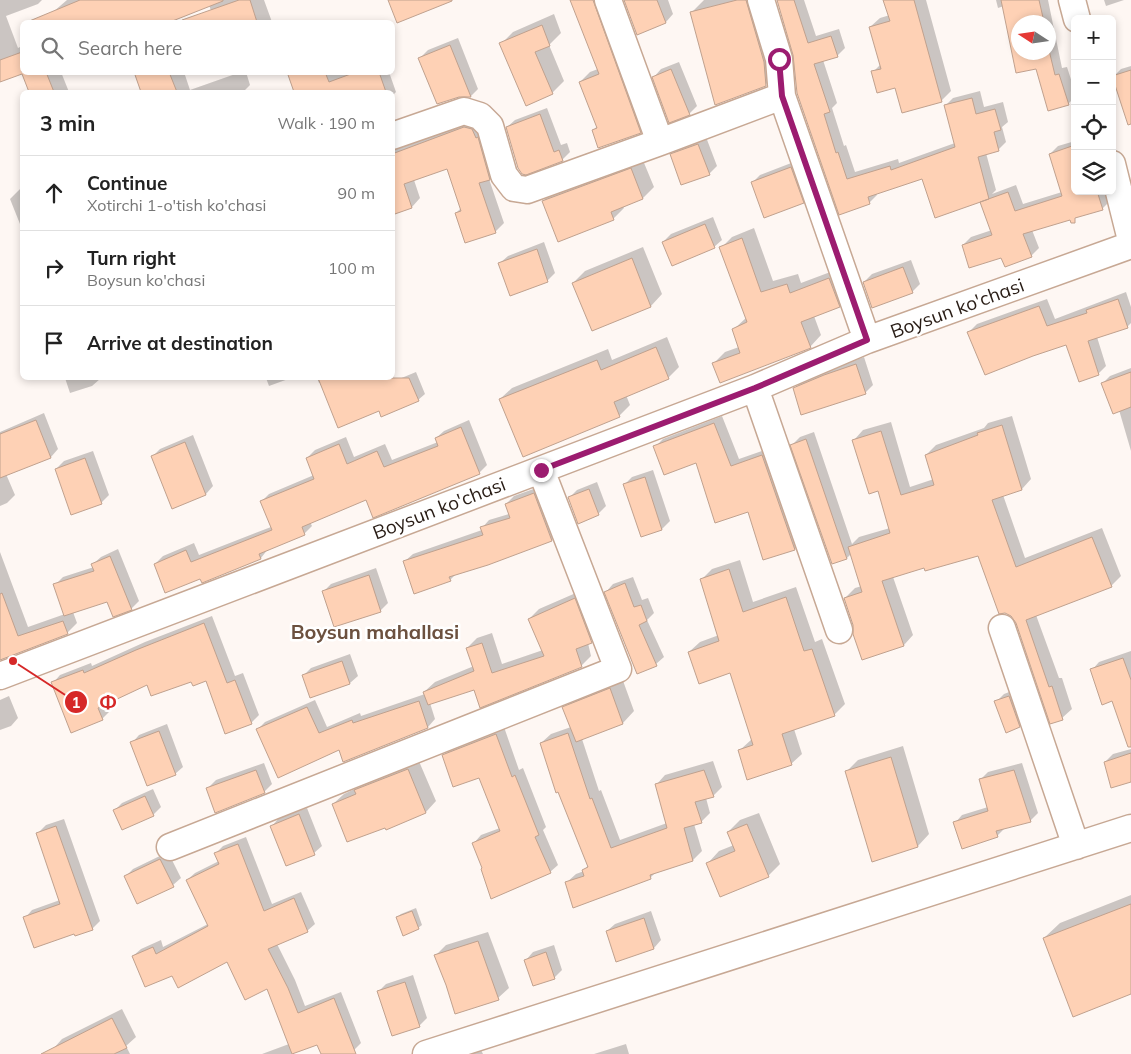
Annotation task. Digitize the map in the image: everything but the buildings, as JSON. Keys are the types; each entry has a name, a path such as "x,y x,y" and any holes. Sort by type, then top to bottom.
{"street":[{"path":"608,0 660,142"},
{"path":"761,0 779,59 782,96 867,340"},
{"path":"1072,0 1076,15"},
{"path":"395,135 464,111 480,116 490,126 504,175 514,188 527,190 782,96"},
{"path":"1116,180 1131,240"},
{"name":"Boysun ko'chasi","path":"0,676 755,388 867,340 1131,246"},
{"path":"755,388 839,630"},
{"path":"170,847 618,669 541,470"},
{"path":"1002,628 1076,846"},
{"path":"426,1054 1131,828"}],"place":[{"name":"Ф","path":"13,661"}],"district":[{"name":"Boysun mahallasi","path":"375,632"}],"route":[{"path":"541,470 755,388 867,340 782,96 779,59"}]}
